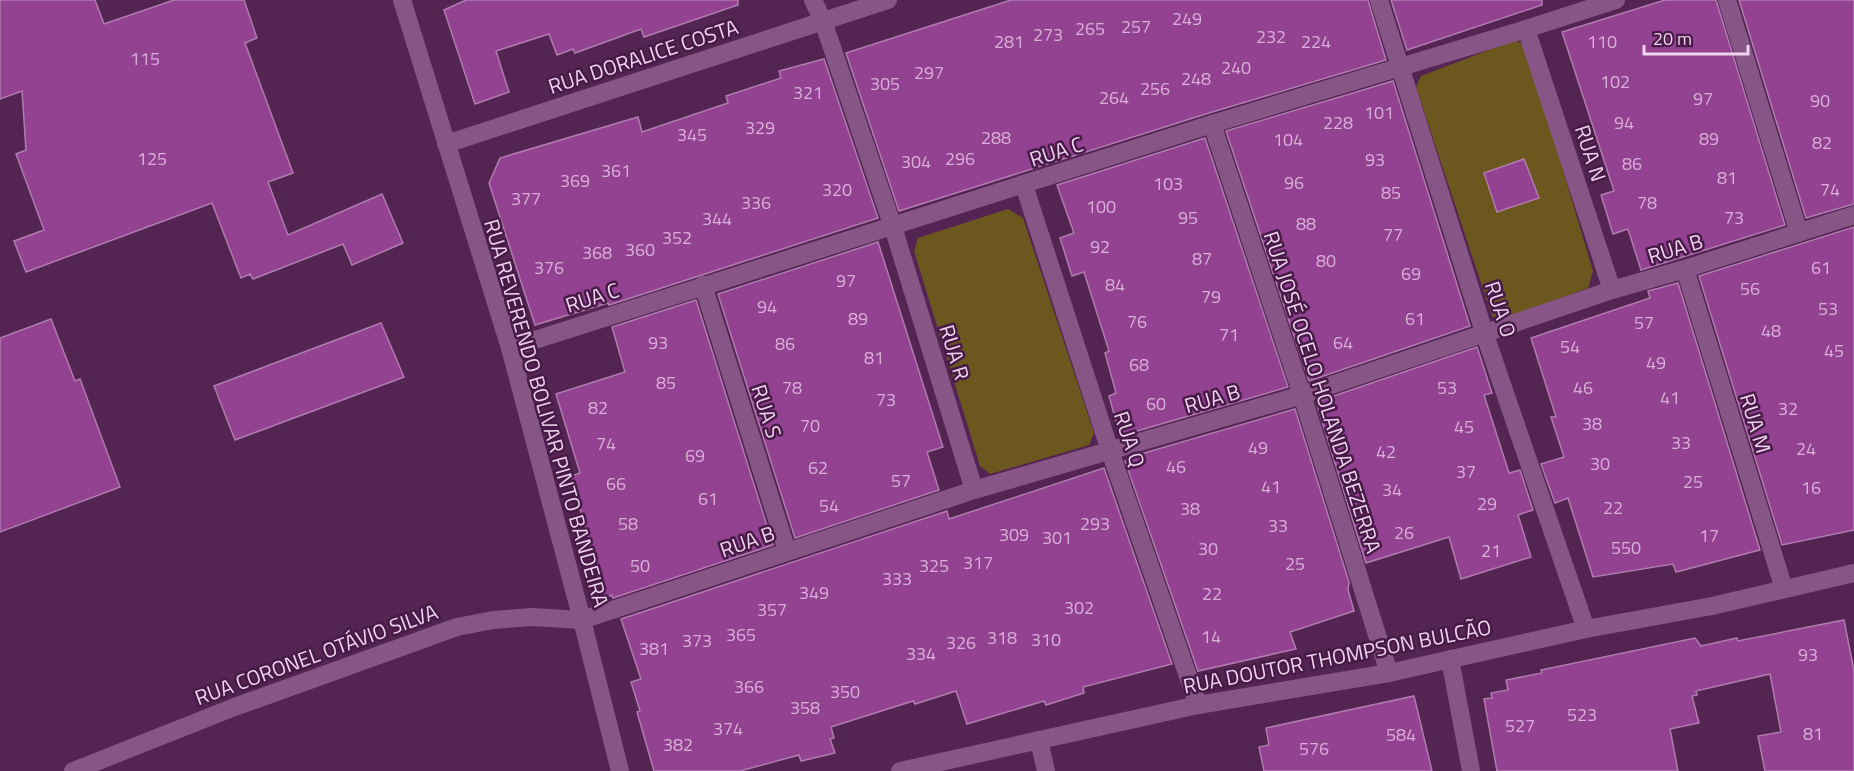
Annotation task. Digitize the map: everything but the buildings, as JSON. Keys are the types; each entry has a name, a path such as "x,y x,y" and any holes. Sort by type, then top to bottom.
{"street":[{"name":"RUA REVERENDO BOLIVAR PINTO BANDEIRA","path":"402,0 510,348 620,771"},
{"name":"RUA R","path":"813,0 824,21 893,227 974,490"},
{"name":"RUA DORALICE COSTA","path":"446,144 888,0"},
{"name":"RUA O","path":"1379,0 1484,332 1586,629"},
{"name":"RUA C","path":"510,348 1212,124 1402,68 1616,0"},
{"path":"1727,0 1799,233"},
{"name":"RUA N","path":"1526,29 1612,290"},
{"name":"RUA JOSÉ OCELO HOLANDA BEZERRA","path":"1212,124 1302,395 1389,674"},
{"name":"RUA Q","path":"1024,185 1110,452 1198,705"},
{"name":"RUA B","path":"582,620 974,490 1302,395 1612,290 1854,215"},
{"name":"RUA M","path":"1685,269 1784,589"},
{"name":"RUA S","path":"704,285 787,551"},
{"name":"RUA DOUTOR THOMPSON BULCÃO","path":"900,771 1198,705 1389,674 1586,629 1712,606 1854,573"},
{"name":"RUA CORONEL OTÁVIO SILVA","path":"73,771 232,708 457,627 493,620 532,617 582,620"},
{"path":"1450,659 1471,771"},
{"path":"1039,740 1046,771"}],"shaded area":[{"path":"1515,40 1526,46 1593,271 1588,288 1498,321 1492,316 1416,87 1421,76"},
{"path":"1008,209 1023,218 1094,433 1089,445 990,474 980,466 914,251 918,238"}]}
